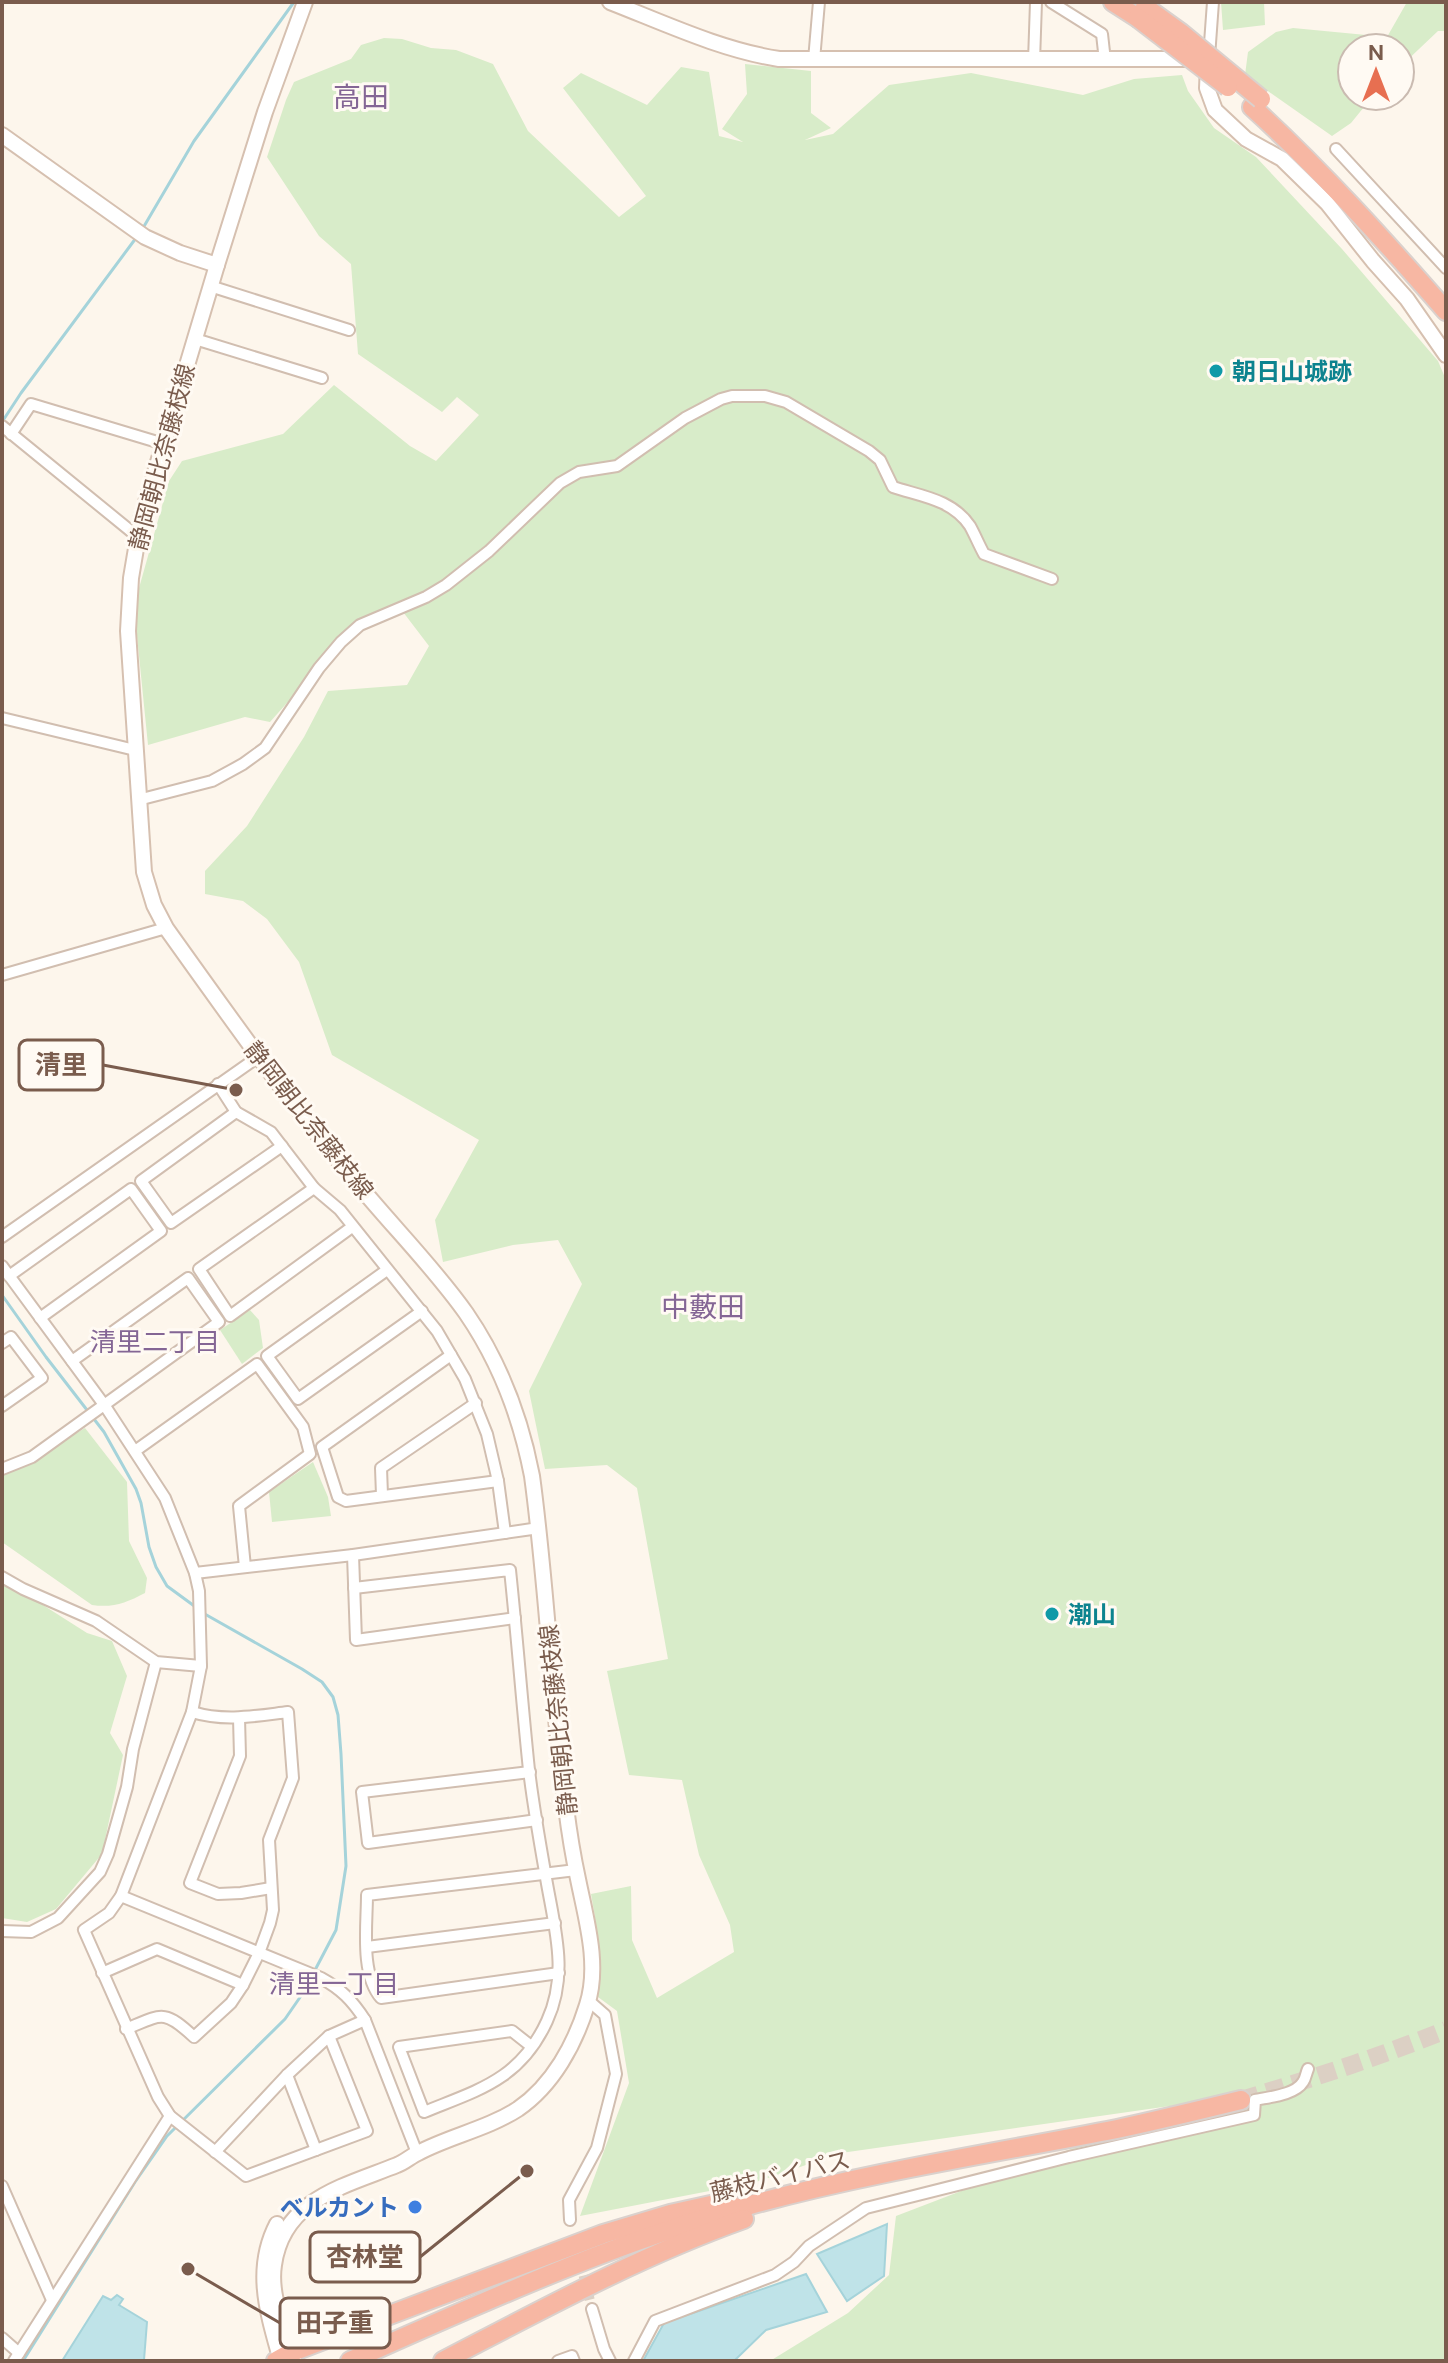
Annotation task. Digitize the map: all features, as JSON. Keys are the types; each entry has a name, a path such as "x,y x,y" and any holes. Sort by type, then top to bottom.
{"highway":[{"path":"1113,2 1140,9 1181,33 1256,103 1446,311"},
{"path":"1256,103 1297,132 1446,294"},
{"name":"藤枝バイパス","path":"350,2361 499,2296 632,2243 750,2205 1241,2100"},
{"path":"284,2359 616,2230 670,2214 826,2178 934,2164"},
{"path":"443,2361 682,2243 841,2184"}],"main road":[{"name":"静岡朝比奈藤枝線","path":"284,2359 265,2293 263,2269 267,2247 276,2226 294,2204 309,2193 403,2155 417,2153 519,2108 560,2066 576,2037 589,2001 591,1959 562,1775 539,1528 527,1452 498,1370 480,1335 445,1286 352,1177 258,1057 166,928 154,905 144,872 128,631 131,578 141,519 265,112 305,2"},
{"path":"610,2 762,57 1034,61 1209,59 1207,88 1215,110 1246,139 1282,159 1327,203 1407,299 1446,355"},
{"path":"2,135 145,237 217,265"}],"street":[{"path":"814,60 819,2"},
{"path":"1034,61 1036,2"},
{"path":"1051,2 1102,34 1105,61"},
{"path":"1202,2 1213,6 1209,59"},
{"path":"1336,149 1446,268"},
{"path":"210,286 349,330"},
{"path":"195,339 322,378"},
{"path":"138,800 212,781 243,764 265,748 319,668 360,625 426,597 446,585 489,551 560,483 579,472 617,466 685,418 732,396 765,396 798,407 880,460 893,487 941,502 960,514 970,526 984,554 1052,579"},
{"path":"138,537 6,429 31,404 164,444"},
{"path":"2,718 135,750"},
{"path":"2,975 166,928"},
{"path":"2,1237 258,1057"},
{"path":"218,1084 236,1112 271,1132 314,1188 340,1210 437,1331 465,1379 487,1434 498,1481 505,1533"},
{"path":"236,1112 141,1181 171,1223 282,1146"},
{"path":"314,1188 199,1269 230,1316 352,1227"},
{"path":"9,1276 131,1189 161,1231 40,1318"},
{"path":"2,1266 105,1406 165,1498 195,1573 199,1591 201,1666 192,1712 121,1896 109,1913 84,1930 102,1973 158,2097 170,2116 246,2176 367,2131 329,2036"},
{"path":"387,1270 267,1356 298,1399 422,1311"},
{"path":"2,1469 32,1457 219,1322 188,1278 72,1361"},
{"path":"2,1343 11,1337 42,1378 2,1406"},
{"path":"451,1355 322,1447 338,1497 346,1501 498,1481"},
{"path":"135,1451 257,1364 303,1427 310,1454 239,1506 245,1567"},
{"path":"382,1495 381,1468 476,1403"},
{"path":"195,1573 353,1555 539,1528"},
{"path":"353,1555 356,1640 515,1618"},
{"path":"354,1588 510,1570 530,1772 559,1948 555,1998 547,2022 531,2046 514,2068 494,2084 424,2112 399,2047 512,2031 531,2046"},
{"path":"2,1577 96,1621 156,1662 201,1666"},
{"path":"2,1931 31,1932 58,1918 100,1872 127,1787 133,1749 156,1662"},
{"path":"126,2029 153,2017 166,2016 194,2037 231,2003 243,1985 259,1953 273,1910 269,1840 293,1778 288,1712 212,1718 192,1712"},
{"path":"239,1718 240,1756 190,1883 218,1894 271,1888"},
{"path":"530,1772 362,1792 368,1843 537,1820"},
{"path":"559,1973 381,1998 375,1991 367,1963 367,1895 576,1870"},
{"path":"121,1896 321,1978 342,1990 365,2020 417,2153"},
{"path":"367,1947 555,1923"},
{"path":"102,1973 157,1949 243,1985"},
{"path":"570,2220 569,2200 597,2148 616,2074 605,2015 589,2001"},
{"path":"215,2152 287,2075 329,2036 365,2020"},
{"path":"634,2361 655,2321 775,2275 794,2262 809,2246 866,2208 1254,2115 1255,2100 1296,2088 1303,2083 1308,2069"},
{"path":"287,2075 316,2150"},
{"path":"2,2338 16,2357 170,2116"},
{"path":"2,2186 52,2300"},
{"path":"592,2309 610,2361"},
{"path":"558,2361 572,2356 574,2361"}],"green space":[{"path":"1221,2 1264,2 1265,25 1223,30"},
{"path":"1407,2 1446,2 1446,31 1438,31 1416,52 1416,32 1390,32"},
{"path":"1293,28 1336,32 1336,112 1360,112 1351,123 1332,136 1245,75 1248,52 1276,32"},
{"path":"384,38 456,50 493,64 528,131 619,217 646,196 563,88 581,73 647,105 681,67 709,72 719,136 743,142 722,129 747,94 745,64 811,71 811,113 831,128 805,140 833,134 889,85 971,73 1083,95 1134,79 1182,75 1188,91 1214,128 1256,157 1342,249 1438,361 1446,380 1446,2361 770,2361 848,2313 889,2275 896,2216 1191,2103 841,2153 756,2182 580,2216 629,2083 617,2011 598,1997 595,1917 591,1894 631,1886 632,1940 657,1998 734,1952 730,1925 699,1855 682,1780 629,1775 607,1671 668,1659 637,1488 607,1465 545,1469 529,1391 582,1284 558,1240 513,1245 443,1262 435,1220 479,1140 332,1055 299,962 267,919 243,901 205,894 205,871 247,826 304,737 328,691 407,685 429,646 400,608 363,623 270,722 245,717 148,745 134,606 169,481 182,461 283,434 334,385 410,446 436,461 479,415 457,397 442,412 358,354 351,264 319,236 267,157 294,82 351,59 361,45"},
{"path":"250,1310 259,1320 263,1348 242,1364 220,1330"},
{"path":"85,1428 127,1482 129,1541 147,1578 145,1593 113,1605 92,1605 2,1542 2,1474"},
{"path":"313,1462 328,1497 331,1516 272,1522 269,1492"},
{"path":"2,1579 87,1633 112,1641 127,1676 110,1733 123,1755 102,1854 56,1909 27,1922 2,1918"}],"water":[{"path":"887,2224 884,2276 847,2301 817,2254"},
{"path":"806,2274 827,2312 766,2330 734,2361 643,2361 664,2323"},
{"path":"117,2295 123,2299 119,2305 147,2322 146,2361 62,2361 103,2296 111,2300"}],"waterway":[{"path":"143,228 194,141 294,2"},
{"path":"2,422 136,238"},
{"path":"2,1295 104,1432 136,1489 156,1567 167,1586 197,1608"},
{"path":"23,2361 167,2136 285,2019 303,1993 336,1930 346,1866 341,1754 338,1715 333,1697 322,1682 302,1669 203,1613"}],"tunnel":[{"path":"1241,2100 1446,2030"},
{"path":"580,2261 592,2309"}],"place":[{"name":"朝日山城跡","path":"1216,371"},
{"name":"清里","path":"236,1090"},
{"name":"潮山","path":"1052,1614"},
{"name":"杏林堂","path":"527,2171"},
{"name":"ベルカント","path":"415,2207"},
{"name":"田子重","path":"188,2269"}],"district":[{"name":"高田","path":"361,97"},
{"name":"中藪田","path":"703,1307"},
{"name":"清里二丁目","path":"155,1342"},
{"name":"清里一丁目","path":"334,1984"}]}
